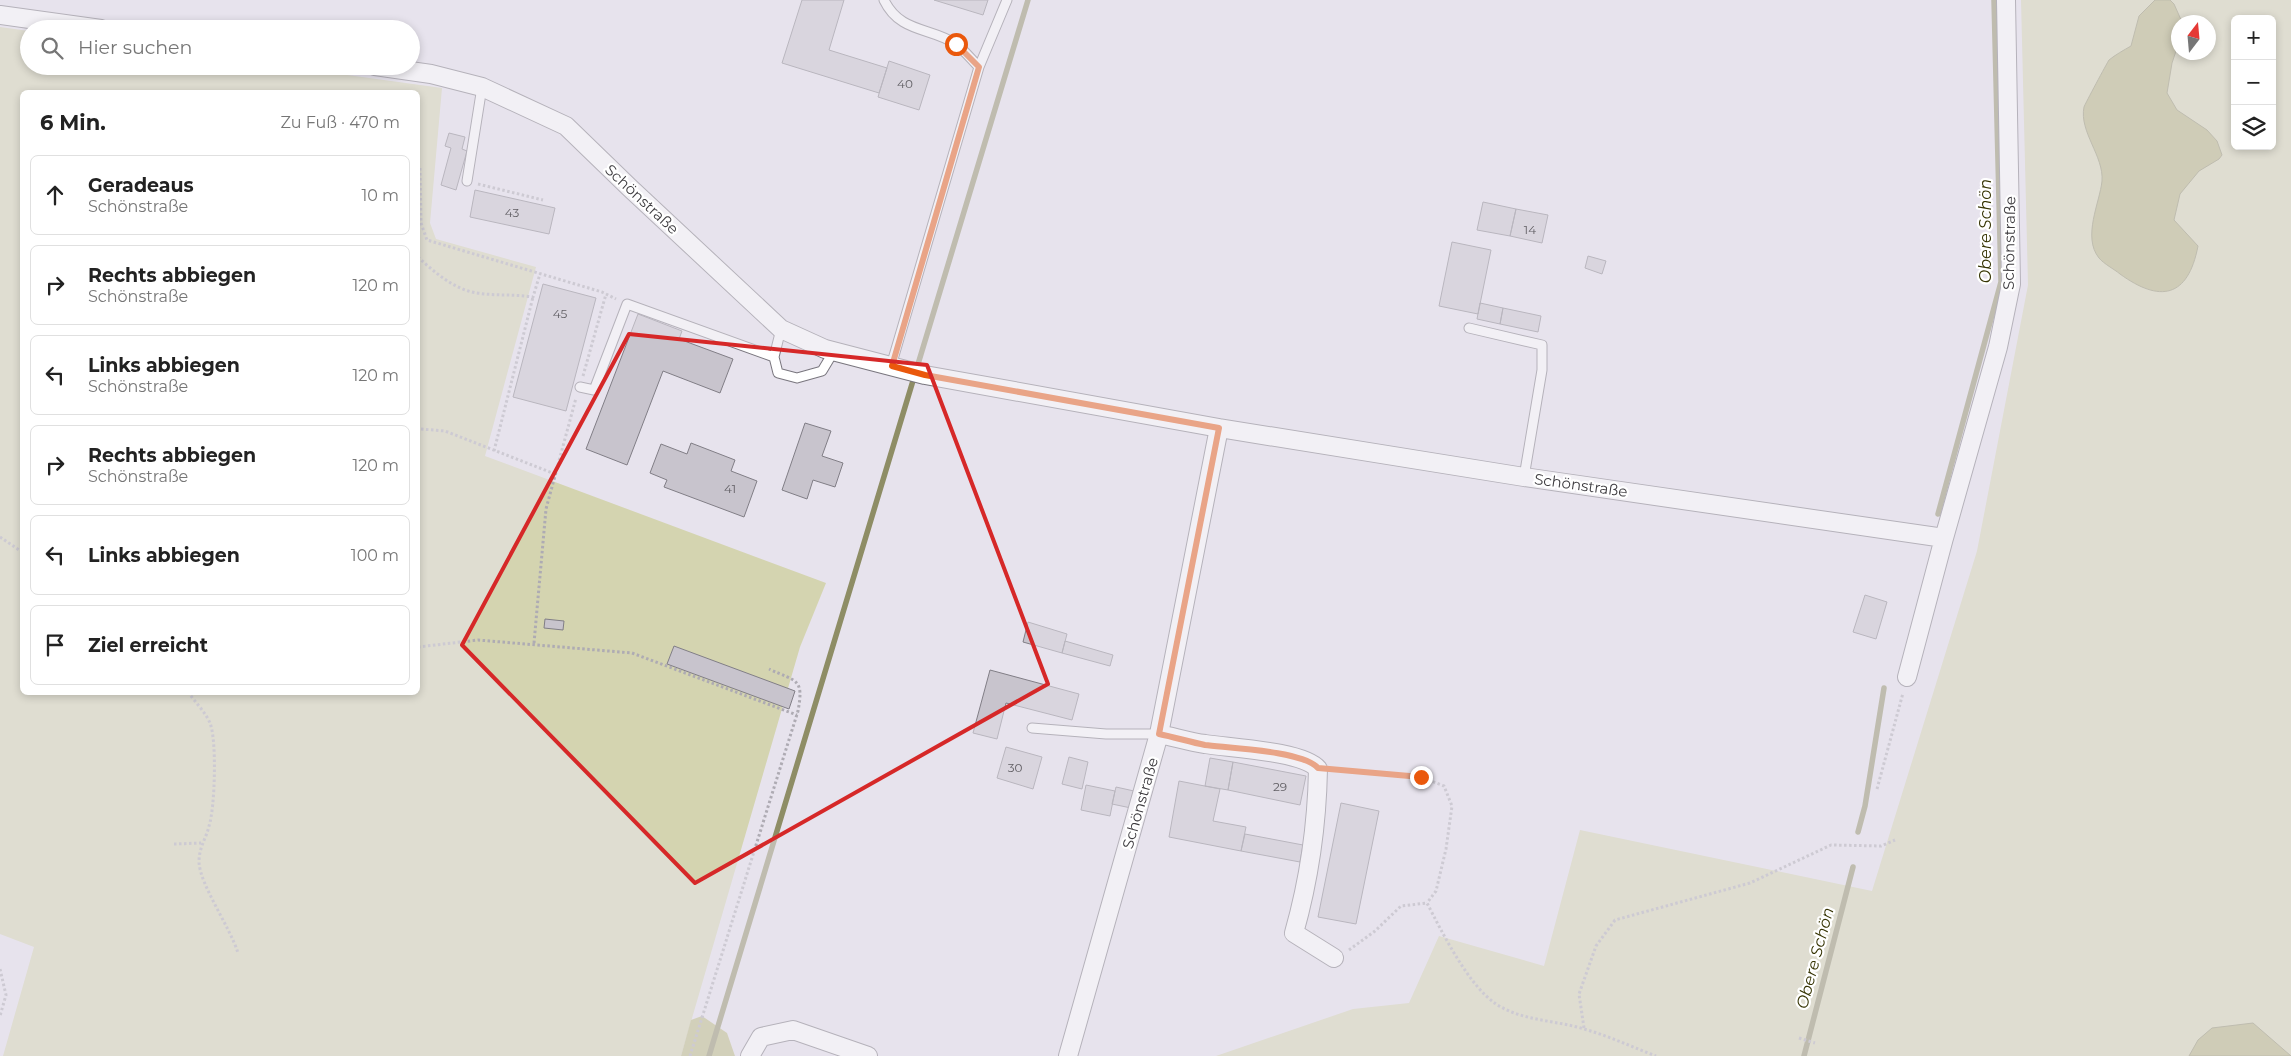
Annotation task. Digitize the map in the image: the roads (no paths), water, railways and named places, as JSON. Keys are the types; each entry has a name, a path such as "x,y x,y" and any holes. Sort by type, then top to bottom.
{"street":[{"name":"Schönstraße","path":"1907,677 1998,346 2011,284 2006,0"},
{"path":"0,15 36,20"},
{"name":"Schönstraße","path":"420,72 482,87 566,126 781,329 834,351 925,375 1219,428 1524,477 1944,538"},
{"name":"Schönstraße","path":"1068,1056 1159,734 1219,428"},
{"path":"1159,734 1203,744 1288,755 1313,762 1318,768 1317,813 1303,901 1294,933 1334,958"},
{"path":"750,1056 761,1037 793,1030 868,1056"}],"lane":[{"path":"884,0 891,13 913,27 956,44 979,67"},
{"path":"898,368 979,67 1007,0"},
{"path":"467,181 482,87"},
{"path":"580,387 594,390 627,304 774,357"},
{"path":"1469,328 1542,345 1542,370 1524,477"},
{"path":"781,329 774,357 778,373 797,378 822,371 834,351"},
{"path":"1032,728 1106,734 1159,734"}],"waterway":[{"path":"709,1056 1028,0"},
{"name":"Obere Schön","path":"1938,514 2001,282 1994,0"},
{"name":"Obere Schön","path":"1858,832 1865,806 1884,688"},
{"name":"Obere Schön","path":"1804,1056 1853,867"}]}
